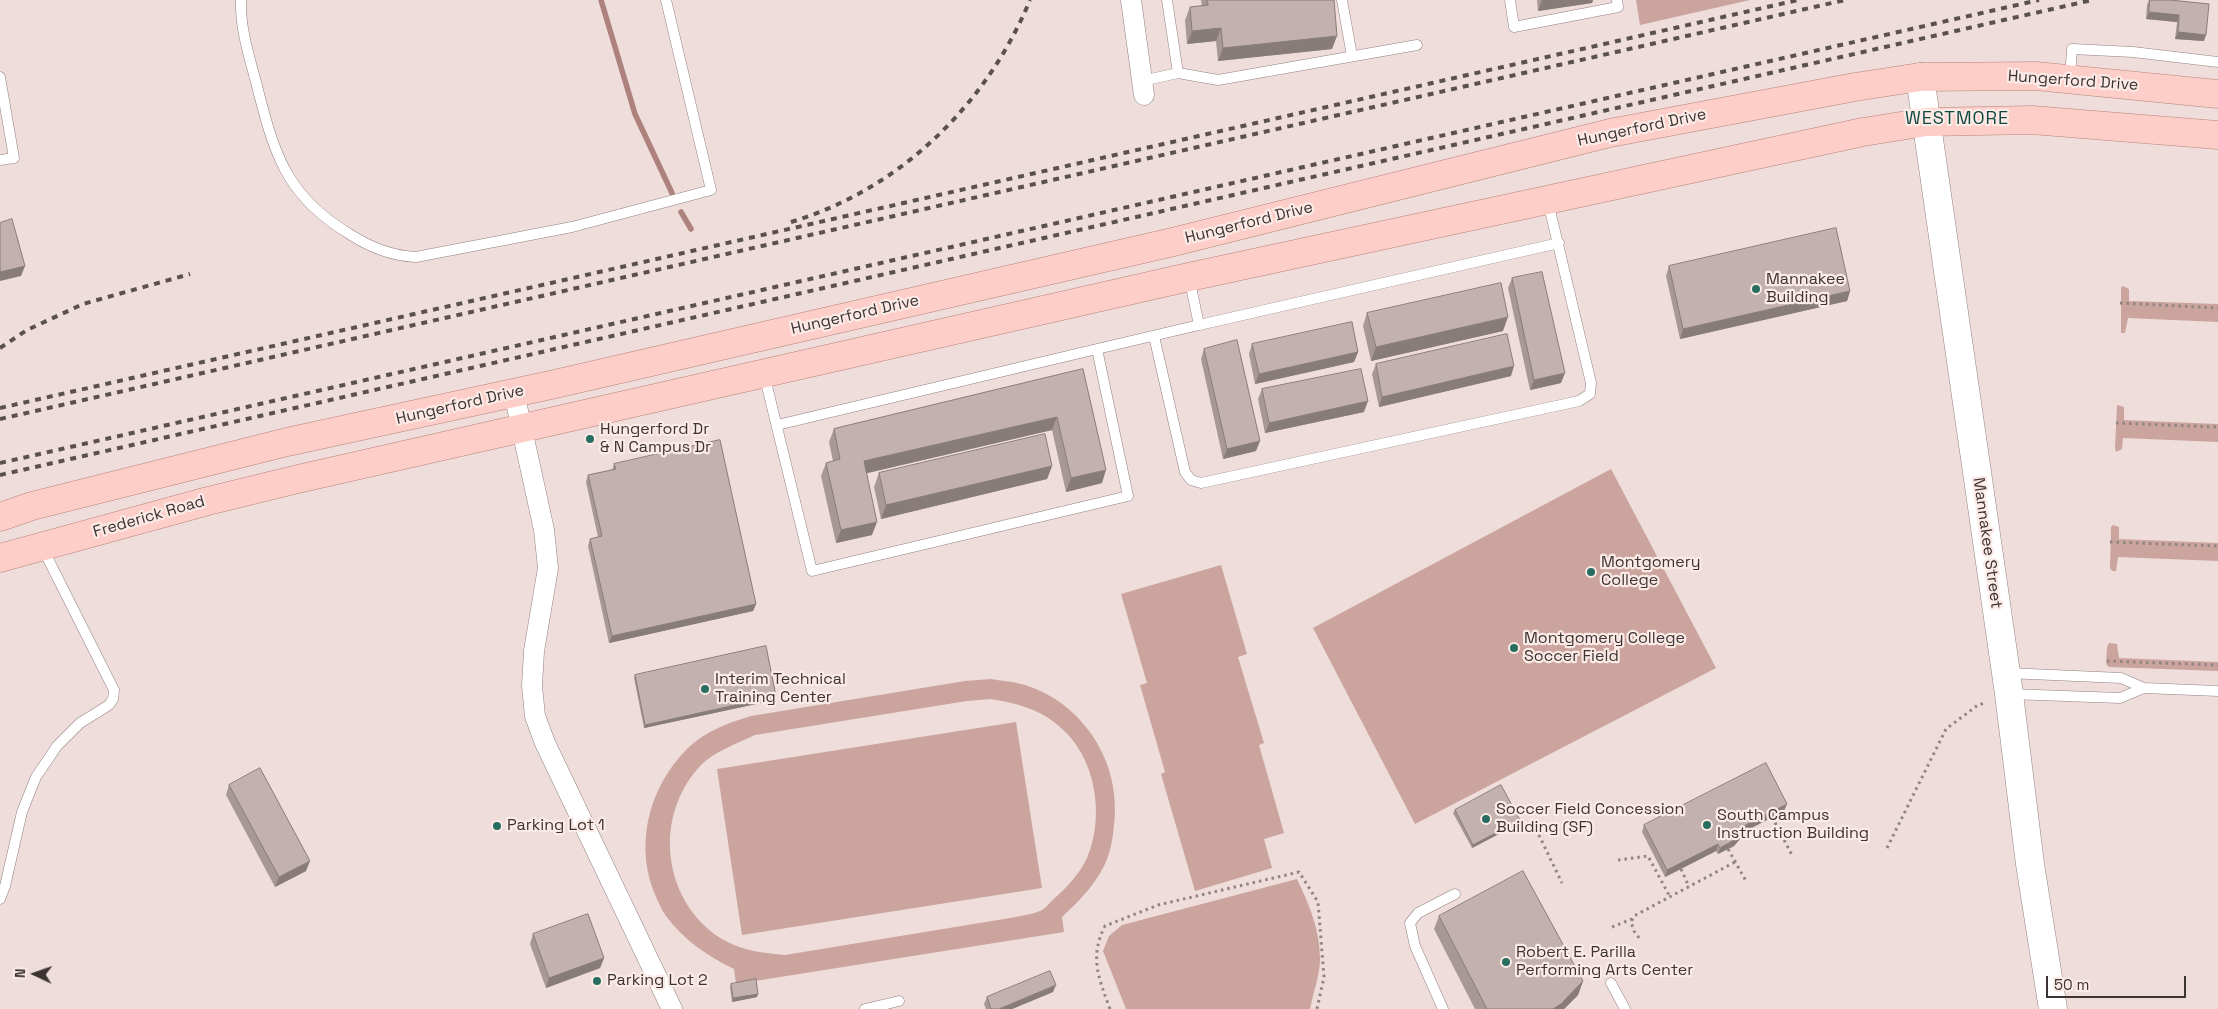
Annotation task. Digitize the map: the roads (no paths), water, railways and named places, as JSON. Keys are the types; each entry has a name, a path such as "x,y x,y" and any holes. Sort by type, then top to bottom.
{"main road":[{"name":"Hungerford Drive","path":"0,517 32,506 288,442 514,393 1180,240 1610,133 1855,87 1920,77 2036,76 2218,94"},
{"path":"520,429 1189,277 1862,132 1926,122 2032,120 2218,135"},
{"path":"1180,240 1189,277"},
{"name":"Frederick Road","path":"0,558 208,500 520,429"}],"street":[{"path":"1131,0 1143,88"},
{"name":"Mannakee Street","path":"1920,77 2000,690 2053,1009"},
{"path":"514,393 520,429 544,530 548,568 534,651 532,686 535,716 545,743 672,1009"}],"lane":[{"path":"241,0 244,39 268,125 279,159 295,187 304,199 334,225 362,242 404,256 416,257 572,227 711,190 666,0"},
{"path":"1168,0 1178,73"},
{"path":"1342,0 1352,56"},
{"path":"1510,0 1514,27 1618,7 1617,0"},
{"path":"1143,88 1178,73 1218,80 1417,45"},
{"path":"2070,78 2072,49 2134,52 2218,62"},
{"path":"0,77 14,158 0,160"},
{"path":"1154,336 1185,472 1191,480 1201,483 1579,400 1590,394 1591,383 1548,199"},
{"path":"777,425 1199,325 1558,243"},
{"path":"1189,277 1199,325"},
{"path":"764,373 812,571 1128,496 1097,349"},
{"path":"0,899 5,886 22,812 36,777 57,746 80,724 109,705 114,699 114,690 42,546"},
{"path":"2000,690 2121,678 2144,688 2218,691"},
{"path":"2000,690 2120,698 2144,688"},
{"path":"1444,1009 1414,946 1410,923 1418,913 1455,894"},
{"path":"1611,982 1624,1009"},
{"path":"865,1009 899,1001"}],"waterway":[{"path":"601,0 635,114 672,193"},
{"path":"681,212 691,229"}],"railway":[{"path":"791,222 831,207 869,188 904,165 936,138 990,74 1012,38 1030,0"},
{"path":"0,408 1798,0"},
{"path":"0,419 1845,0"},
{"path":"0,463 2039,0"},
{"path":"0,475 2092,0"},
{"path":"0,348 27,330 83,304 190,274"}],"place":[{"name":"Mannakee Building","path":"1756,289"},
{"name":"Hungerford Dr & N Campus Dr","path":"590,439"},
{"name":"Montgomery College","path":"1591,572"},
{"name":"Montgomery College Soccer Field","path":"1514,648"},
{"name":"Interim Technical Training Center","path":"705,689"},
{"name":"Soccer Field Concession Building (SF)","path":"1486,819"},
{"name":"South Campus Instruction Building","path":"1707,825"},
{"name":"Parking Lot 1","path":"497,826"},
{"name":"Robert E. Parilla Performing Arts Center","path":"1506,962"},
{"name":"Parking Lot 2","path":"597,981"}],"district":[{"name":"WESTMORE","path":"1957,119"}]}
